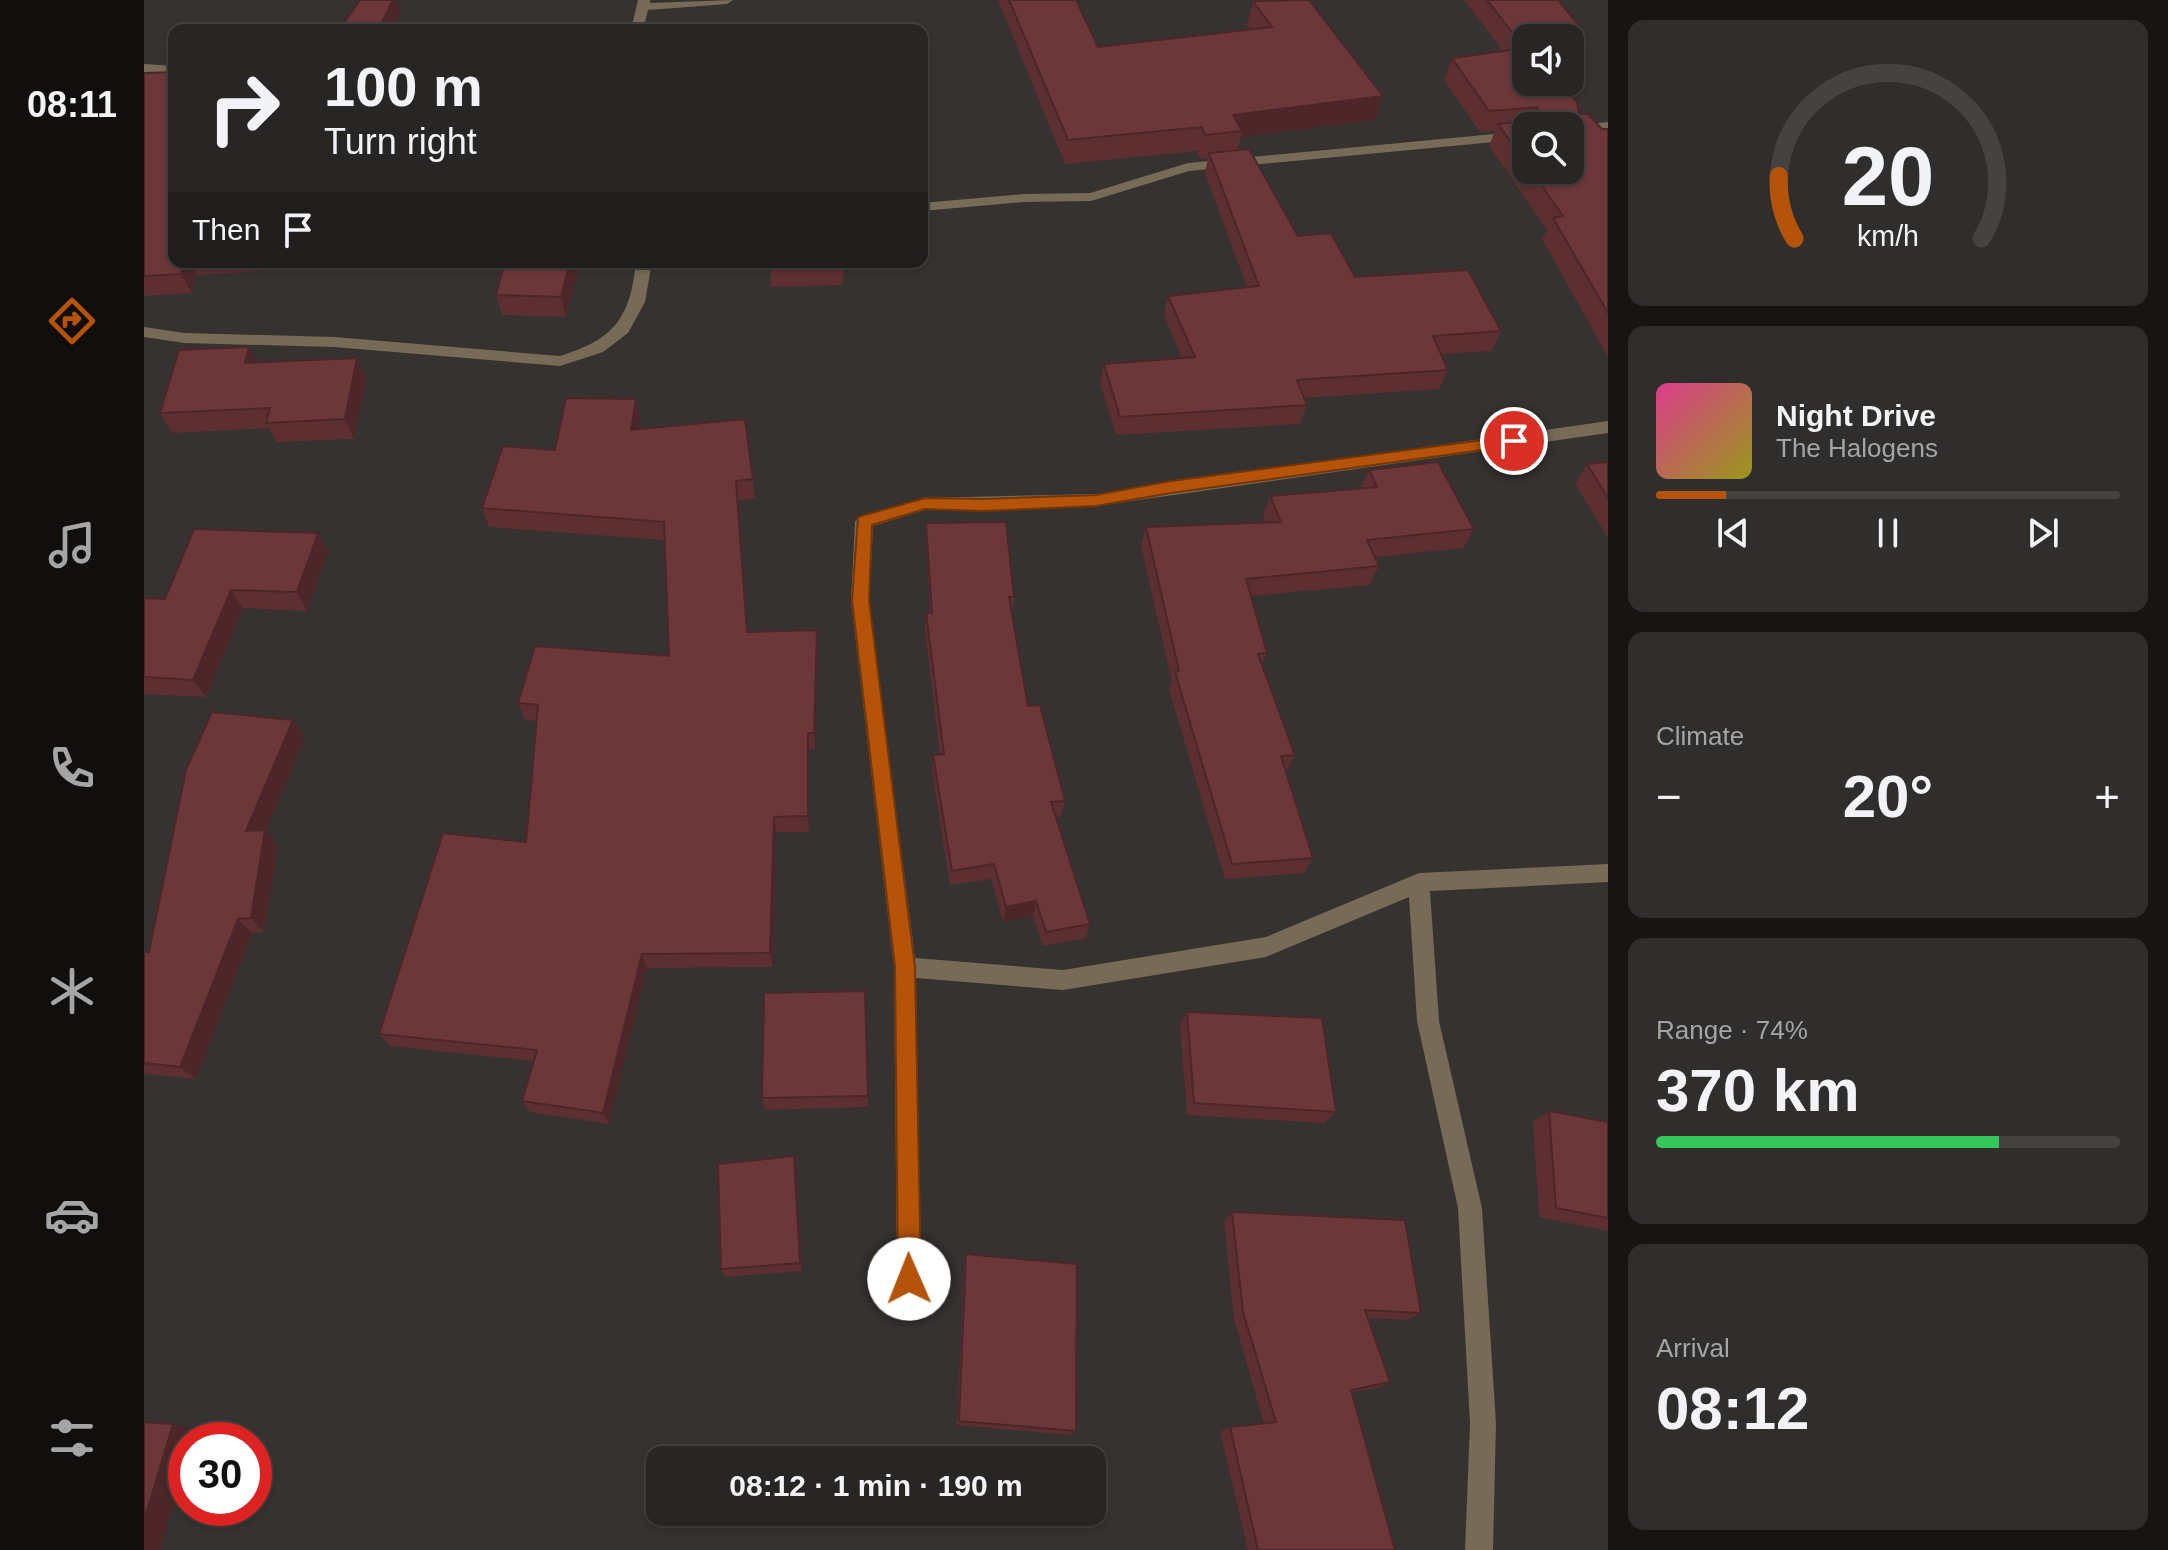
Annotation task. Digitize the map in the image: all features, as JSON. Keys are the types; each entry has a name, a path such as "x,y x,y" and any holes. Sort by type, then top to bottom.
{"street":[{"path":"638,24 643,4 727,0"},
{"path":"144,68 168,70"},
{"path":"1584,129 1608,126"},
{"path":"928,206 1024,198 1091,197 1188,167 1512,136"},
{"path":"144,332 185,338 334,342 560,361 594,352 628,325 642,284 643,268"},
{"path":"909,1279 905,967 860,600 864,522 925,504 1096,500 1608,427"},
{"path":"905,967 1063,980 1266,947 1364,908 1419,882 1608,873"},
{"path":"1419,882 1428,1021 1470,1208 1483,1423 1479,1550"}],"building":[{"path":"360,0 393,0 381,24 343,24"},
{"path":"1009,0 1076,0 1098,47 1272,27 1253,1 1309,0 1383,96 1233,115 1242,131 1205,135 1202,127 1068,140"},
{"path":"1487,0 1558,0 1578,24 1512,24 1512,32"},
{"path":"1512,50 1512,96 1572,96 1577,102 1579,112 1537,112 1538,107 1489,111 1452,58"},
{"path":"168,72 168,268 183,268 181,274 144,276 144,73"},
{"path":"1584,114 1588,114 1602,129 1608,129 1608,313 1553,218 1563,216 1541,184 1584,184"},
{"path":"1512,123 1512,144 1498,124"},
{"path":"1249,149 1298,236 1331,233 1355,277 1468,270 1501,331 1433,336 1448,370 1297,380 1307,405 1120,417 1104,364 1195,357 1168,296 1259,286 1209,153"},
{"path":"503,268 568,268 561,297 496,295"},
{"path":"249,347 245,363 357,358 345,419 266,423 270,408 160,413 179,350"},
{"path":"566,398 636,399 631,430 745,419 753,479 736,481 747,632 817,630 814,733 808,733 808,816 774,817 770,953 642,954 603,1113 522,1101 537,1050 379,1034 443,833 526,842 538,705 518,703 535,646 669,656 664,522 482,508 503,446 555,450"},
{"path":"1438,462 1474,529 1367,540 1379,566 1246,579 1267,653 1258,654 1295,755 1281,756 1313,858 1232,864 1175,672 1179,671 1146,527 1281,522 1270,496 1377,487 1369,470"},
{"path":"1608,462 1608,498 1587,464"},
{"path":"1006,522 1014,597 1009,597 1028,706 1040,705 1065,801 1051,802 1090,924 1046,932 1036,901 1006,907 994,864 952,871 933,755 944,754 926,613 932,613 926,523"},
{"path":"194,529 318,533 297,592 231,590 193,680 144,677 144,598 165,599"},
{"path":"212,712 293,720 246,831 265,830 251,918 238,919 180,1067 144,1063 144,952 149,952 186,770"},
{"path":"865,991 868,1096 762,1098 764,993"},
{"path":"1187,1012 1322,1018 1336,1112 1194,1103"},
{"path":"1549,1111 1608,1122 1608,1218 1556,1208"},
{"path":"794,1156 800,1263 721,1269 718,1164"},
{"path":"1232,1212 1405,1220 1421,1313 1365,1310 1390,1382 1351,1390 1395,1550 1258,1550 1230,1427 1276,1422 1243,1312"},
{"path":"966,1254 1077,1264 1076,1431 959,1421"},
{"path":"144,1422 168,1424 168,1441 144,1521"}],"route":[{"path":"909,1279 905,967 860,600 864,522 925,504 1096,500 1514,441"}]}
